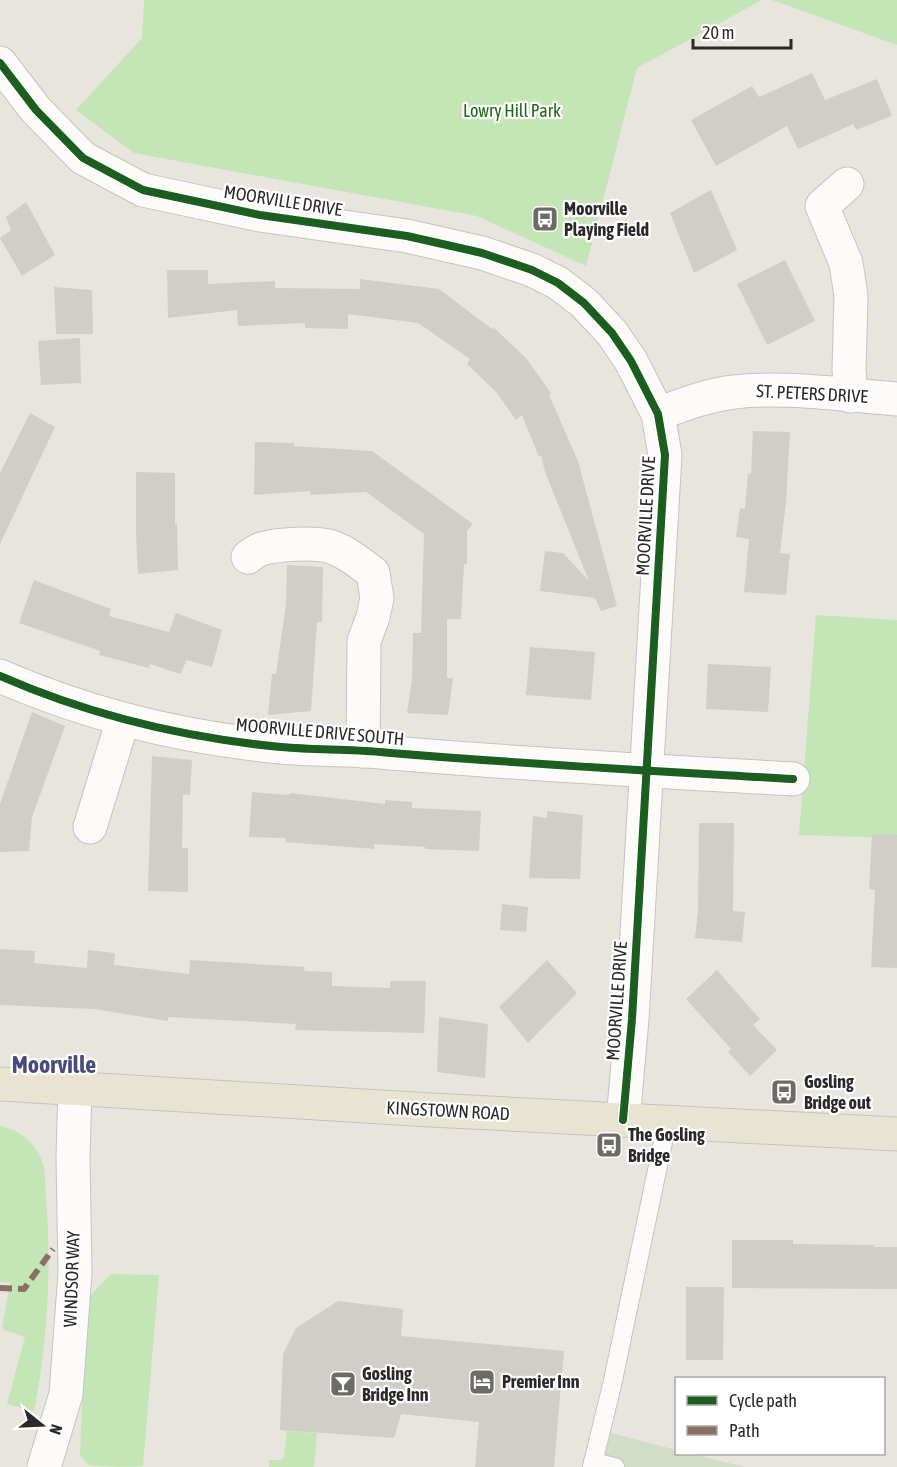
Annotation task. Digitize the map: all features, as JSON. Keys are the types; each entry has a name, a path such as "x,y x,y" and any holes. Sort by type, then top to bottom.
{"main road":[{"name":"KINGSTOWN ROAD","path":"0,1084 431,1110 667,1123 781,1126 897,1134"}],"street":[{"name":"MOORVILLE DRIVE","path":"0,63 36,110 83,158 143,190 260,215 407,236 482,253 532,270 558,283 584,303 612,333 631,361 658,414 665,455 632,1019 623,1120"},
{"path":"847,184 809,204 846,263 851,296 849,370 851,396"},
{"name":"ST. PETERS DRIVE","path":"658,414 686,403 732,392 782,389 897,399"},
{"name":"MOORVILLE DRIVE SOUTH","path":"248,556 261,549 275,546 331,547 354,558 373,573 377,598 364,641 363,751"},
{"name":"MOORVILLE DRIVE SOUTH","path":"0,676 123,720 239,742 457,759 793,779"},
{"path":"90,827 123,720"},
{"name":"WINDSOR WAY","path":"44,1467 66,1394 75,1273 73,1157 75,1088"}],"lane":[{"path":"615,1467 592,1465 612,1385 667,1123"}],"green space":[{"name":"Lowry Hill Park","path":"144,0 762,0 637,68 586,266 477,216 134,153 76,110 142,38"},
{"path":"772,0 897,0 897,45"},
{"path":"816,615 897,620 897,838 799,835"},
{"path":"0,1126 21,1134 32,1144 37,1150 45,1173 48,1225 47,1306 34,1411 7,1404 25,1337 2,1329 10,1282 0,1282"},
{"path":"111,1274 159,1275 143,1466 90,1465 80,1455 86,1300"},
{"path":"287,1431 317,1433 314,1467 269,1467 269,1460 281,1460 284,1457"},
{"path":"604,1431 675,1450 675,1455 696,1455 745,1467 596,1467"}],"building":[{"path":"812,73 825,100 877,79 892,116 856,130 853,124 798,149 787,126 716,166 691,120 752,86 759,97"},
{"path":"711,190 737,250 694,273 670,213"},
{"path":"26,202 55,255 22,276 0,238 11,230 6,217"},
{"path":"785,260 815,321 767,345 737,284"},
{"path":"167,270 208,270 208,284 275,281 275,288 360,289 360,279 439,289 492,329 493,327 526,358 551,393 549,395 578,461 617,606 601,611 595,598 540,591 545,551 563,553 589,581 545,472 541,455 539,457 522,415 516,420 497,393 467,364 470,359 418,323 348,314 348,329 305,328 305,323 238,326 237,310 168,318"},
{"path":"54,287 92,290 93,334 56,334"},
{"path":"80,338 81,383 41,385 38,341"},
{"path":"30,413 55,427 0,544 0,473"},
{"path":"753,431 790,432 786,503 780,553 790,554 786,595 744,592 749,539 736,537 740,508 745,509 748,473 751,474"},
{"path":"255,442 294,443 294,446 372,451 473,524 467,531 467,564 464,564 461,619 447,619 447,678 453,678 448,715 407,713 412,679 413,633 421,633 424,534 366,492 310,495 311,491 254,495"},
{"path":"136,472 175,473 178,570 138,574"},
{"path":"287,565 323,567 322,622 317,622 311,711 268,715 272,674 276,674 286,604"},
{"path":"34,580 111,609 109,616 169,632 176,613 222,630 212,667 187,660 180,674 150,664 149,668 99,655 100,651 19,623"},
{"path":"530,647 595,652 591,700 526,695"},
{"path":"708,664 771,667 768,712 706,709"},
{"path":"32,712 65,726 32,817 29,851 0,852 0,804"},
{"path":"152,756 192,760 190,795 183,794 182,848 188,848 188,892 148,891"},
{"path":"252,792 289,795 290,793 385,804 385,800 412,802 412,808 481,811 479,851 374,844 374,849 285,842 286,838 249,837"},
{"path":"547,811 583,815 580,879 529,878 533,816 547,818"},
{"path":"699,823 734,823 733,911 745,912 742,942 695,938 698,910"},
{"path":"872,834 897,835 897,968 871,967 875,890 869,889"},
{"path":"502,904 528,907 526,932 500,930"},
{"path":"0,949 35,951 34,963 87,968 88,950 115,953 114,965 189,974 190,960 305,967 304,971 332,972 332,986 390,988 390,981 426,981 424,1033 295,1030 296,1024 168,1017 168,1021 94,1009 0,1005"},
{"path":"547,960 577,993 528,1043 499,1007"},
{"path":"717,970 760,1019 753,1025 777,1050 750,1076 728,1052 731,1049 686,999"},
{"path":"439,1017 488,1024 485,1078 437,1072"},
{"path":"732,1240 793,1240 793,1244 897,1247 897,1289 732,1288"},
{"path":"686,1287 724,1287 723,1360 686,1360"},
{"path":"338,1301 403,1309 401,1336 564,1351 554,1467 475,1467 479,1422 401,1414 394,1438 280,1430 283,1354 296,1328"}],"marked path":[{"path":"0,1288 24,1289 53,1249"}],"cycle path":[{"path":"0,63 36,110 83,158 143,190 260,215 407,236 482,253 532,270 558,283 584,303 612,333 631,361 658,414 665,455 632,1019 623,1120"},
{"path":"0,676 68,702 138,723 245,743 535,764 793,779"}],"place":[{"name":"Moorville Playing Field","path":"545,219"},
{"name":"Gosling Bridge out","path":"784,1092"},
{"name":"The Gosling Bridge","path":"609,1145"},
{"name":"Premier Inn","path":"482,1382"},
{"name":"Gosling Bridge Inn","path":"343,1384"}],"district":[{"name":"Moorville","path":"54,1065"}]}
